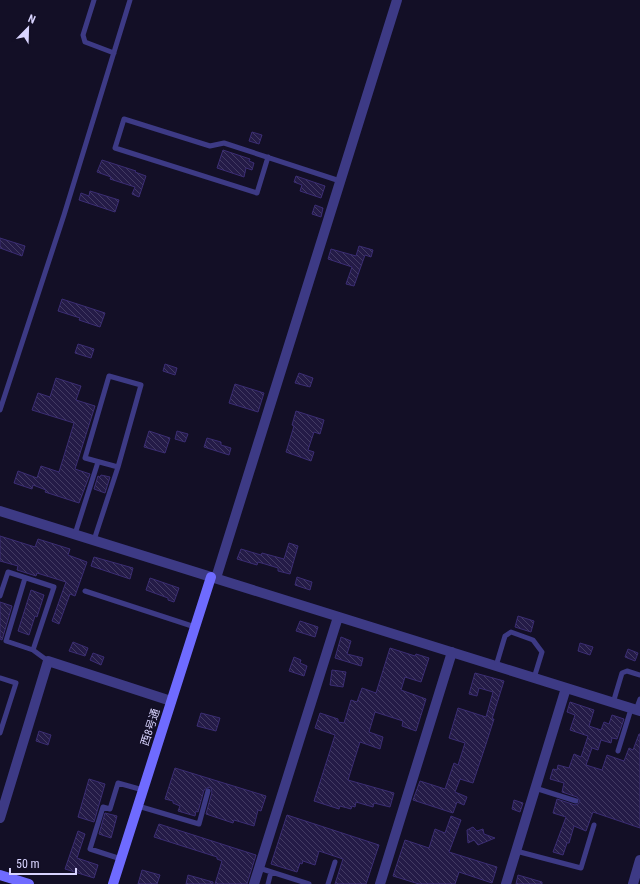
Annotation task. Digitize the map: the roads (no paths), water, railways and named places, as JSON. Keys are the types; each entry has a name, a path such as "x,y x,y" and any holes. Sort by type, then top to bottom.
{"street":[{"path":"213,578 397,0"},
{"path":"0,511 636,710"},
{"name":"西8号通","path":"113,884 195,627 213,578"},
{"path":"254,884 338,617"},
{"path":"380,884 452,652"},
{"path":"0,818 6,791 48,661 171,701"},
{"path":"506,884 566,688"},
{"path":"633,884 640,860"},
{"path":"0,875 29,884"}],"lane":[{"path":"94,0 83,35 85,42 114,53"},
{"path":"0,410 64,215 130,0"},
{"path":"268,157 257,193 115,148 124,119 210,146 224,143 268,157 340,180"},
{"path":"94,540 118,468 141,385 109,376 85,458 118,468"},
{"path":"75,534 98,462"},
{"path":"0,596 8,572 54,586 33,650"},
{"path":"25,578 6,641 33,650 48,661"},
{"path":"85,591 195,627"},
{"path":"496,666 505,636 511,632 533,640 542,652 534,678"},
{"path":"613,703 622,673 627,671 640,675"},
{"path":"0,678 16,683 0,733"},
{"path":"618,751 640,699"},
{"path":"121,859 90,849 103,807 110,809 118,783 143,790"},
{"path":"535,788 576,801"},
{"path":"138,806 199,824 208,791"},
{"path":"516,851 581,868 594,825"},
{"path":"328,884 335,862"},
{"path":"259,868 309,884"},
{"path":"268,884 272,872"}]}
